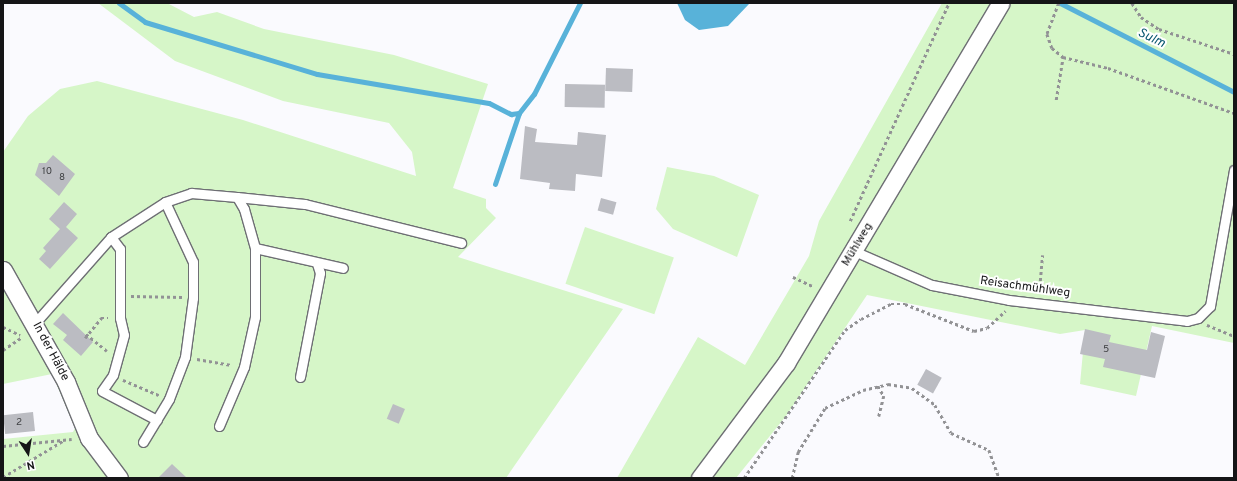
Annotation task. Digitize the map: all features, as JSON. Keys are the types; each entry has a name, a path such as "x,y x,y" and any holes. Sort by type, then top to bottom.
{"street":[{"name":"Mühlweg","path":"700,478 786,363 829,294 1001,3"},
{"name":"In der Hälde","path":"3,270 35,323 66,382 89,438 119,478"}],"lane":[{"path":"1198,318 1210,306 1234,170"},
{"path":"35,323 111,237 165,202 191,193 306,204 461,243"},
{"path":"219,426 244,367 255,317 255,248 244,209 237,197"},
{"path":"143,442 169,399 185,357 193,298 193,262 165,202"},
{"path":"111,237 120,249 120,318 124,335 113,375 102,391 157,420"},
{"path":"255,248 317,264 343,268"},
{"name":"Reisachmühlweg","path":"854,251 932,285 1009,300 1187,321 1198,318"},
{"path":"300,377 320,273 317,264"}],"path":[{"path":"849,224 949,3"},
{"path":"1059,3 1053,13 1047,34 1052,48 1063,57 1108,68 1234,113"},
{"path":"1132,3 1142,17 1159,29 1234,54"},
{"path":"1056,100 1063,57"},
{"path":"1038,303 1042,255"},
{"path":"793,277 829,294"},
{"path":"146,296 193,298"},
{"path":"744,478 845,330 861,319 891,304 905,304 974,331 987,328 1007,309 1009,300"},
{"path":"83,336 101,318"},
{"path":"1198,318 1208,327 1234,336"},
{"path":"3,350 22,337 35,323"},
{"path":"3,327 22,337"},
{"path":"86,334 107,351"},
{"path":"185,357 244,367"},
{"path":"113,375 169,399"},
{"path":"792,478 798,452 825,408 878,386 901,385 935,405 951,433 989,450 999,478"},
{"path":"878,386 884,396 879,416"},
{"path":"3,446 89,438"},
{"path":"3,477 66,439"}],"green space":[{"path":"98,3 167,3 194,17 217,12 264,29 394,55 488,84 453,188 486,199 486,208 496,218 458,257 623,309 506,478 3,478 3,439 73,432 75,428 52,374 3,384 3,152 28,116 60,89 97,81 243,120 416,176 412,152 389,123 283,101 175,61"},
{"path":"942,3 1234,3 1234,343 1152,326 1136,396 1080,384 1085,330 1060,334 867,295 786,416 736,478 617,478 698,337 745,365 809,256 819,221"},
{"path":"667,167 714,176 759,195 737,257 673,229 656,209"},
{"path":"585,227 674,258 654,314 565,284"}],"water":[{"path":"677,3 750,3 728,26 699,30 685,20"}],"building":[{"path":"606,68 633,69 632,92 605,91"},
{"path":"565,84 605,85 605,108 565,107"},
{"path":"525,126 537,129 535,142 577,145 578,132 606,135 602,177 576,174 575,191 549,189 550,183 520,179"},
{"path":"53,155 75,174 59,196 35,175 39,163 46,163"},
{"path":"601,198 616,202 613,215 598,211"},
{"path":"64,202 77,214 66,227 78,238 50,269 39,259 46,251 43,248 60,229 49,219"},
{"path":"63,313 93,342 81,356 63,340 67,335 53,324"},
{"path":"1085,329 1111,335 1109,342 1147,350 1151,332 1165,336 1155,378 1103,367 1105,359 1080,354"},
{"path":"926,369 942,378 933,393 917,385"},
{"path":"393,404 405,409 399,424 387,419"},
{"path":"33,412 35,431 5,434 3,415"},
{"path":"172,464 187,478 158,478"}],"waterway":[{"path":"119,3 145,22 317,74 489,103 511,114 519,113"},
{"path":"495,184 519,113 534,94 580,3"},
{"name":"Sulm","path":"1060,3 1234,92"}]}
